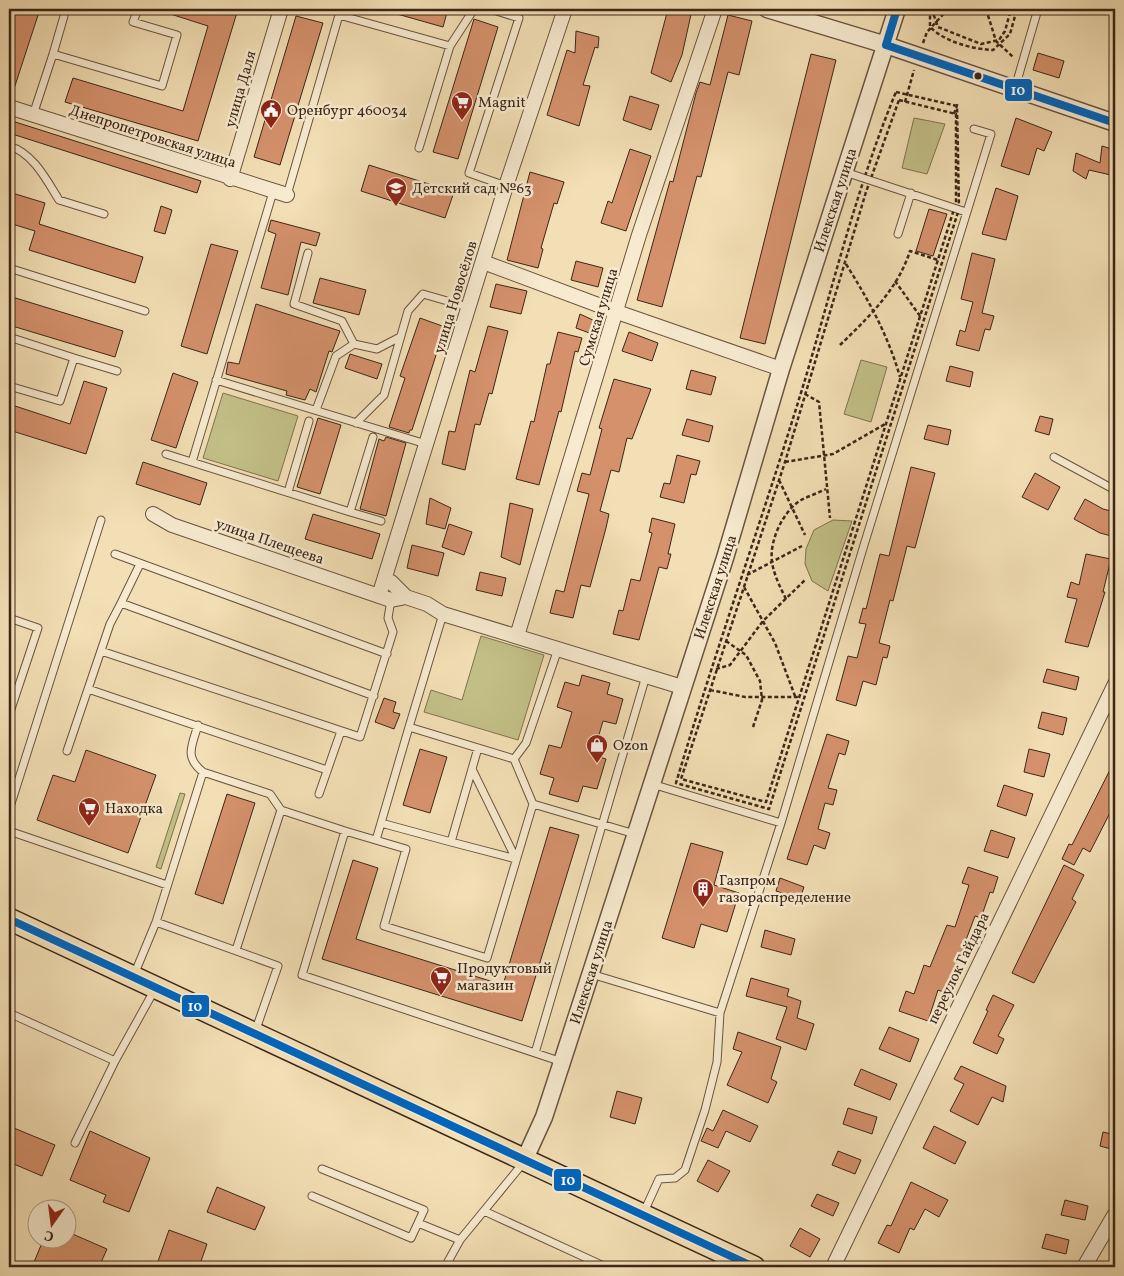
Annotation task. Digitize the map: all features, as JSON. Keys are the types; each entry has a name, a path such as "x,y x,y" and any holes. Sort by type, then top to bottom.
{"main road":[{"path":"9,919 157,986 524,1161 754,1267"}],"street":[{"name":"улица Даля","path":"230,179 281,9"},
{"name":"улица Новосёлов","path":"385,598 384,580 506,186 565,9"},
{"name":"Сумская улица","path":"517,636 639,235 715,9"},
{"path":"767,9 886,45 1115,123"},
{"name":"Илекская улица","path":"524,1161 544,1117 682,687 726,558 781,369 897,9"},
{"name":"Днепропетровская улица","path":"9,107 230,179 280,193"},
{"path":"483,262 617,312 781,369"},
{"name":"улица Плещеева","path":"153,514 172,525 385,598"},
{"path":"384,580 391,582 406,597"},
{"path":"385,598 406,597 427,604 443,614 682,687"},
{"name":"переулок Гайдара","path":"833,1267 1115,684"},
{"path":"1084,1267 1115,1214"}],"lane":[{"path":"53,54 162,86 177,35 134,22 138,9"},
{"path":"419,148 450,46 474,9"},
{"path":"490,9 519,18 469,173 506,186"},
{"path":"1015,88 1038,9"},
{"path":"192,462 216,380 338,15 450,46"},
{"path":"33,115 64,16"},
{"path":"641,1216 659,1180 675,1178 685,1170 705,1110 717,1062 720,1013 781,823 991,134 974,129"},
{"path":"9,146 23,150 44,176 59,200 104,214"},
{"path":"844,172 966,212"},
{"path":"898,234 911,193"},
{"path":"308,253 294,304 342,321 354,344 377,350 400,337"},
{"path":"9,268 145,311"},
{"path":"356,423 384,395 408,312 423,294 468,307"},
{"path":"9,337 117,370"},
{"path":"316,410 336,356 354,344"},
{"path":"9,386 60,401 74,358"},
{"path":"216,380 426,444"},
{"path":"288,492 309,421"},
{"path":"350,512 373,437"},
{"path":"166,454 381,521"},
{"path":"1054,456 1115,490"},
{"path":"9,810 101,520"},
{"path":"115,554 387,654"},
{"path":"66,751 110,624 140,564"},
{"path":"101,650 360,737 387,654 392,632 385,598"},
{"path":"121,603 374,696"},
{"path":"376,840 443,614"},
{"path":"9,618 38,628 9,715"},
{"path":"514,759 526,743 558,649"},
{"path":"535,1053 646,676"},
{"path":"88,689 327,770"},
{"path":"198,725 190,753 194,765 203,772 270,794 281,810 406,849 384,926 487,958 533,804 514,759"},
{"path":"409,727 514,759"},
{"path":"319,794 341,731"},
{"path":"451,842 478,748"},
{"path":"472,768 516,860"},
{"path":"133,976 156,922 203,772"},
{"path":"652,784 781,823"},
{"path":"533,804 635,834"},
{"path":"236,950 281,810"},
{"path":"381,823 516,860"},
{"path":"9,831 168,886"},
{"path":"345,831 302,975 562,1062"},
{"path":"156,922 278,966 254,1033"},
{"path":"590,974 720,1013"},
{"path":"75,1143 114,1061 157,986"},
{"path":"9,1013 114,1061"},
{"path":"445,1267 460,1240 524,1161"},
{"path":"312,1196 411,1238 424,1210 322,1168"},
{"path":"484,1210 606,1267"},
{"path":"418,1223 460,1240"}],"path":[{"path":"930,9 931,29"},
{"path":"934,9 933,13 938,27 981,44 996,41 1005,31 1011,9"},
{"path":"920,48 927,32 948,9"},
{"path":"986,9 996,41 1014,57 1024,62"},
{"path":"931,29 943,37 980,49 993,50 1010,34 1017,9"},
{"path":"905,102 914,70"},
{"path":"676,782 896,92 957,106"},
{"path":"954,114 899,100 868,180 846,264 785,462 681,779 766,802 954,208 957,192 956,114 954,114 958,102"},
{"path":"957,106 960,200"},
{"path":"840,345 875,312 906,263 910,251 938,260"},
{"path":"846,264 885,332 901,378"},
{"path":"895,281 920,316"},
{"path":"805,394 819,402 822,456 830,518"},
{"path":"785,462 833,454 887,423"},
{"path":"779,480 791,509 805,535"},
{"path":"786,599 777,581 772,561 775,537 791,509 799,501 826,489"},
{"path":"747,575 802,546"},
{"path":"716,669 730,664 763,621 806,579"},
{"path":"744,586 775,643 795,696"},
{"path":"725,641 741,652 754,669 762,692 762,700 753,726"},
{"path":"710,690 745,697 800,696"}],"shaded area":[{"path":"914,118 945,124 927,174 902,168"},
{"path":"861,360 887,367 871,422 844,414"},
{"path":"223,393 298,416 278,481 203,458"},
{"path":"833,520 852,521 828,591 812,581 805,564 806,549 814,530"},
{"path":"481,636 544,655 518,740 424,712 431,690 462,700"},
{"path":"180,793 185,794 161,869 156,867"}],"building":[{"path":"15,9 40,9 11,98 9,98 9,27"},
{"path":"161,9 238,9 198,141 65,102 73,78 183,111 208,26 161,11"},
{"path":"390,9 448,9 443,27 390,12"},
{"path":"668,9 692,10 682,55 671,82 651,73"},
{"path":"728,15 752,21 739,75 728,72 701,177 697,176 662,307 637,300 670,181 673,182 696,93 700,82 710,85"},
{"path":"296,16 323,23 280,165 254,157"},
{"path":"474,19 498,27 458,159 433,152"},
{"path":"576,31 599,37 598,48 595,47 583,85 590,86 579,126 547,115 567,50 575,53"},
{"path":"1038,53 1064,61 1059,78 1033,70"},
{"path":"811,54 836,60 765,344 740,338"},
{"path":"630,96 659,105 651,130 623,120"},
{"path":"1016,118 1052,132 1044,151 1037,148 1029,175 1001,166"},
{"path":"9,120 201,181 197,193 9,133"},
{"path":"1102,146 1115,150 1115,176 1089,170 1086,179 1073,171 1076,153 1100,163"},
{"path":"630,149 651,156 626,231 601,223 608,201 612,203"},
{"path":"369,165 454,192 445,218 361,191"},
{"path":"530,172 564,182 557,204 554,203 541,248 543,249 538,268 507,260"},
{"path":"996,188 1018,196 1006,240 982,234"},
{"path":"9,192 45,203 39,224 143,257 135,283 29,250 35,231 9,223"},
{"path":"161,206 172,210 165,234 154,231"},
{"path":"929,209 947,214 933,256 916,251"},
{"path":"271,220 320,233 316,246 301,242 288,295 261,288 276,234 268,231"},
{"path":"211,244 238,251 207,354 181,346"},
{"path":"972,253 995,259 982,313 994,316 990,330 985,329 979,351 956,345 960,330 965,332 973,302 961,299"},
{"path":"576,261 603,268 598,287 571,280"},
{"path":"320,278 366,290 359,315 313,303"},
{"path":"496,284 527,291 521,314 490,307"},
{"path":"9,296 123,331 115,357 9,325"},
{"path":"256,304 340,331 332,352 329,351 316,392 310,389 305,400 286,395 287,391 226,374 228,362 239,364"},
{"path":"580,314 597,322 592,334 576,328"},
{"path":"420,318 445,327 412,430 409,433 389,427 405,378 400,376"},
{"path":"488,326 508,331 492,394 489,393 480,425 475,424 465,470 442,464 449,431 455,432 470,370 475,372"},
{"path":"558,332 582,338 578,352 575,351 561,412 559,411 539,485 516,479 531,421 534,422 547,364 550,364"},
{"path":"629,332 658,343 652,361 622,351"},
{"path":"350,354 382,364 377,379 345,368"},
{"path":"950,366 973,372 970,387 946,381"},
{"path":"691,370 716,377 711,395 686,389"},
{"path":"173,373 198,382 176,448 151,440"},
{"path":"614,379 651,389 632,439 627,438 619,472 611,470 600,511 609,514 590,587 581,585 573,618 550,613 556,590 564,592 589,494 577,491 582,473 590,475 602,429 599,428"},
{"path":"84,381 107,388 86,454 9,430 9,404 70,424"},
{"path":"1040,416 1053,419 1049,435 1035,431"},
{"path":"318,418 341,425 320,494 297,487"},
{"path":"687,419 713,426 709,442 682,435"},
{"path":"928,425 951,430 948,445 924,439"},
{"path":"386,437 406,443 386,516 360,509 379,439 384,441"},
{"path":"677,455 700,461 696,475 691,474 684,503 660,497 664,483 670,484"},
{"path":"143,462 207,483 200,505 136,484"},
{"path":"911,467 935,473 915,548 907,546 893,601 890,600 879,643 890,646 887,658 883,657 876,685 863,681 856,706 836,700 848,656 857,658 866,624 859,623 863,608 866,609 880,554 889,556"},
{"path":"1035,473 1060,487 1048,510 1022,497"},
{"path":"430,498 451,508 445,529 426,524"},
{"path":"1085,499 1103,509 1115,512 1115,537 1100,533 1074,519"},
{"path":"510,503 533,509 520,565 501,557"},
{"path":"313,514 380,534 372,559 305,539"},
{"path":"652,518 675,524 668,554 671,554 667,569 659,567 639,640 613,634 619,610 623,611 631,579 640,581 652,533 649,532"},
{"path":"449,524 472,532 464,555 442,547"},
{"path":"412,545 444,553 438,576 407,568"},
{"path":"1086,554 1111,559 1103,592 1105,592 1088,647 1065,642 1077,599 1067,597 1071,582 1079,585"},
{"path":"480,572 506,578 502,596 476,590"},
{"path":"1047,669 1079,677 1076,690 1043,682"},
{"path":"582,675 610,683 607,694 623,699 616,724 603,721 593,755 606,759 597,789 583,786 578,802 549,794 554,778 540,774 549,745 561,748 572,712 557,707 565,682 579,686"},
{"path":"384,698 396,702 393,712 400,714 394,729 375,722"},
{"path":"1042,712 1067,718 1063,735 1038,728"},
{"path":"827,734 849,741 845,755 839,753 828,788 837,790 833,805 825,803 818,829 830,833 825,849 814,845 807,865 787,859"},
{"path":"420,749 447,757 430,813 403,805"},
{"path":"1029,749 1050,754 1044,777 1024,772"},
{"path":"86,750 156,775 128,853 37,820 53,775 75,782"},
{"path":"1115,760 1115,803 1090,852 1083,848 1074,865 1062,859 1069,844 1072,845"},
{"path":"1004,785 1033,794 1026,816 997,806"},
{"path":"227,794 255,803 223,904 195,894"},
{"path":"550,827 579,835 522,1021 322,959 353,860 378,868 356,939 503,985"},
{"path":"991,830 1015,838 1008,858 984,851"},
{"name":"Газпром газораспределение","path":"691,843 723,852 714,885 739,893 727,932 701,924 694,948 662,938"},
{"path":"1064,865 1084,875 1072,899 1076,902 1034,983 1012,973"},
{"path":"968,867 998,877 993,893 990,892 981,918 975,916 946,993 938,990 928,1021 899,1011 906,991 914,994 924,965 930,967 947,925 955,927 969,885 962,883"},
{"path":"780,878 804,887 800,899 776,891"},
{"path":"765,930 795,939 791,955 761,947"},
{"path":"751,978 789,989 787,996 801,1001 797,1018 814,1024 806,1050 776,1039 787,1007 746,996"},
{"path":"993,995 1014,1005 998,1036 1004,1039 997,1054 973,1043 988,1011 986,1010"},
{"path":"889,1027 919,1039 910,1062 879,1049"},
{"path":"738,1032 781,1047 771,1079 777,1082 768,1103 727,1085 742,1052 733,1049"},
{"path":"961,1066 1006,1086 1003,1102 992,1097 978,1125 950,1111 964,1084 954,1079"},
{"path":"861,1069 897,1084 890,1100 854,1085"},
{"path":"617,1091 642,1098 635,1124 610,1117"},
{"path":"848,1108 877,1117 872,1134 843,1124"},
{"path":"723,1110 758,1126 750,1142 726,1131 718,1148 701,1141 707,1128 713,1131"},
{"path":"9,1126 55,1145 42,1176 9,1162"},
{"path":"934,1126 966,1142 955,1164 923,1148"},
{"path":"90,1131 150,1158 129,1212 103,1202 106,1195 70,1180"},
{"path":"1103,1132 1115,1135 1115,1150 1100,1146"},
{"path":"838,1151 861,1160 855,1174 832,1165"},
{"path":"708,1160 730,1171 718,1192 697,1181"},
{"path":"911,1182 948,1200 939,1217 925,1209 914,1230 910,1228 899,1253 878,1243 887,1225 891,1226"},
{"path":"217,1187 265,1207 255,1230 207,1212"},
{"path":"817,1194 839,1203 833,1216 811,1206"},
{"path":"1065,1200 1088,1206 1085,1220 1061,1215"},
{"path":"800,1228 820,1239 810,1257 790,1246"},
{"path":"169,1230 207,1244 199,1267 156,1267"},
{"path":"1046,1234 1069,1240 1066,1254 1042,1248"},
{"path":"78,1236 107,1249 99,1267 32,1267 40,1248 78,1248"}],"transit line":[{"name":"10","path":"897,9 886,45 1115,123"},
{"name":"10","path":"9,919 754,1267"}],"place":[{"name":"Magnit","path":"462,121"},
{"name":"Оренбург 460034","path":"271,129"},
{"name":"Детский сад №63","path":"396,207"},
{"name":"Ozon","path":"597,764"},
{"name":"Находка","path":"89,827"},
{"name":"Газпром газораспределение","path":"703,908"},
{"name":"Продуктовый магазин","path":"441,996"}]}
